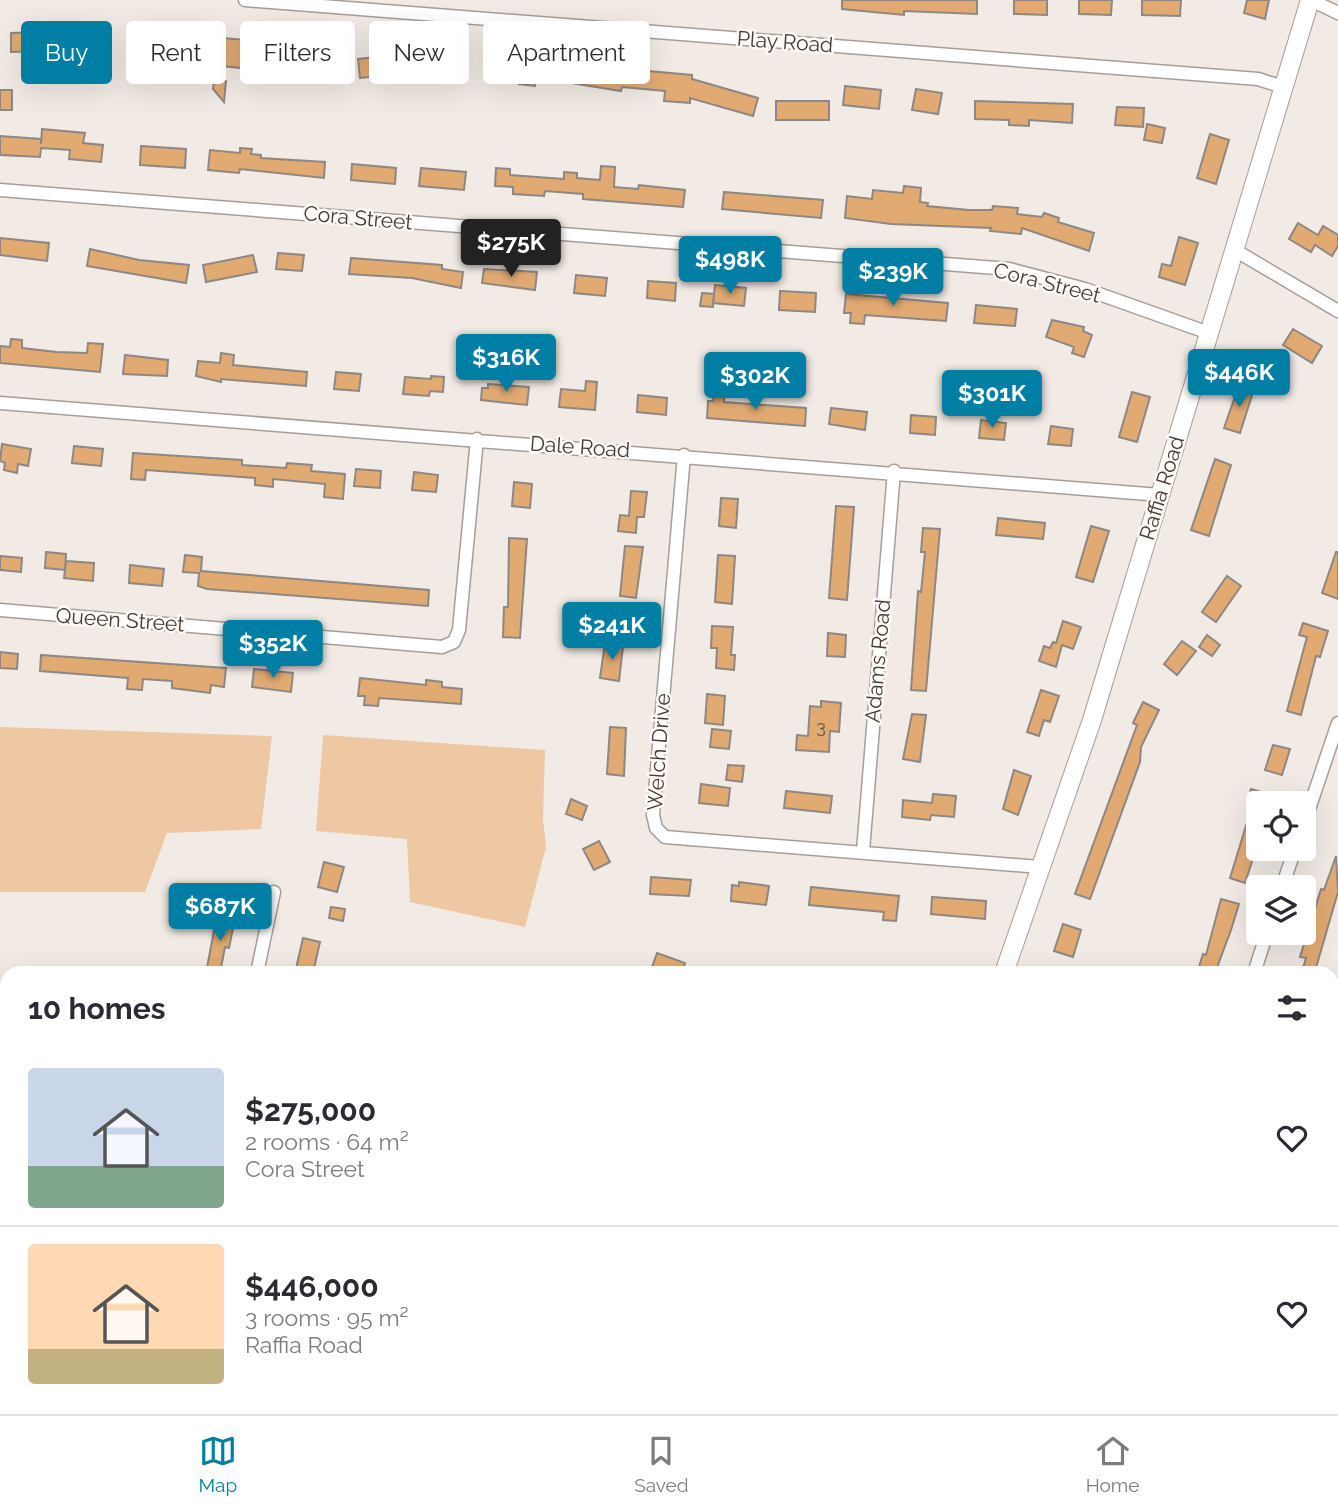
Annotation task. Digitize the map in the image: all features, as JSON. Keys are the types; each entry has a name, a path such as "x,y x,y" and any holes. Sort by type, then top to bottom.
{"main road":[{"name":"Raffia Road","path":"1006,966 1092,720 1233,249 1311,0"}],"street":[{"name":"Play Road","path":"245,0 1258,79 1283,86"},
{"path":"1311,0 1338,13"},
{"name":"Cora Street","path":"0,190 1009,270 1085,289 1209,333"},
{"path":"1233,249 1338,311"},
{"name":"Dale Road","path":"0,402 894,471 1160,495"},
{"name":"Queen Street","path":"0,610 442,647 453,642 460,630 477,439"},
{"name":"Welch Drive","path":"684,455 653,815 656,828 665,837 1040,867"},
{"name":"Adams Road","path":"863,851 894,471"},
{"path":"1315,791 1338,723"},
{"path":"258,966 274,892"},
{"path":"1256,966 1263,945"}],"shaded area":[{"path":"0,727 272,736 261,829 167,833 145,892 0,892"},
{"path":"323,735 545,750 543,820 546,847 525,927 410,902 407,839 316,831"}],"building":[{"path":"842,0 977,0 977,14 904,11 904,15 842,9"},
{"path":"1014,0 1047,0 1047,15 1014,14"},
{"path":"1079,0 1112,0 1111,15 1079,14"},
{"path":"1142,0 1181,0 1180,16 1142,15"},
{"path":"1247,0 1269,0 1265,19 1244,13"},
{"path":"11,33 21,33 21,52 11,52"},
{"path":"226,38 240,39 240,68 226,67"},
{"path":"369,58 369,77 360,78 358,59"},
{"path":"650,71 692,75 692,79 758,98 753,116 690,98 690,103 664,101 665,91 622,87 621,91 577,84 650,84"},
{"path":"214,84 226,84 224,102 213,89"},
{"path":"845,86 881,90 879,109 843,105"},
{"path":"916,89 942,93 938,114 912,110"},
{"path":"0,90 12,90 12,110 0,110"},
{"path":"776,101 829,101 829,120 776,120"},
{"path":"975,101 1073,104 1072,123 1029,120 1029,126 1009,125 1009,120 975,119"},
{"path":"1117,107 1144,108 1143,127 1115,125"},
{"path":"1147,124 1165,128 1162,143 1144,140"},
{"path":"42,129 85,133 83,143 103,145 101,162 69,159 70,150 41,148 40,157 0,155 0,136 41,139 41,144"},
{"path":"1210,134 1229,140 1216,184 1197,178"},
{"path":"141,146 186,149 185,168 140,165"},
{"path":"240,148 252,149 251,154 261,155 261,158 325,162 324,178 240,169 239,173 208,170 210,150 240,153"},
{"path":"352,164 396,168 395,184 351,180"},
{"path":"601,166 615,167 614,187 638,189 639,185 685,190 683,207 583,199 583,194 545,191 544,196 513,194 513,187 495,186 496,168 510,169 510,175 564,179 564,172 577,173 577,178 600,180"},
{"path":"421,168 466,172 464,190 419,186"},
{"path":"904,186 921,188 920,202 928,203 927,206 969,210 992,210 993,206 1018,208 1017,214 1042,217 1044,213 1059,218 1058,222 1094,233 1089,251 1022,228 1021,234 990,231 991,228 891,224 845,218 847,196 872,199 873,190 903,193"},
{"path":"724,192 823,200 821,218 722,209"},
{"path":"1298,223 1318,235 1323,226 1338,235 1338,246 1332,256 1315,245 1311,252 1289,239"},
{"path":"1179,237 1198,243 1185,285 1159,277 1162,264 1171,266"},
{"path":"0,238 49,243 47,261 0,255"},
{"path":"90,249 139,260 189,265 186,283 87,266"},
{"path":"278,253 304,255 302,271 276,269"},
{"path":"253,255 257,272 206,282 203,265"},
{"path":"351,258 442,265 442,269 463,272 461,288 412,278 349,274"},
{"path":"484,269 537,272 535,290 482,283"},
{"path":"576,275 607,278 605,296 574,293"},
{"path":"648,281 676,283 675,301 647,298"},
{"path":"715,285 746,288 744,306 713,303"},
{"path":"780,291 816,293 815,312 779,310"},
{"path":"702,293 714,294 713,307 700,306"},
{"path":"846,294 948,303 946,321 865,315 864,324 850,323 851,313 844,313"},
{"path":"976,305 1017,309 1015,326 974,323"},
{"path":"1052,320 1084,327 1083,331 1092,335 1084,357 1072,353 1074,347 1046,337"},
{"path":"1293,329 1322,346 1312,363 1283,345"},
{"path":"11,339 22,340 22,348 57,352 87,353 88,343 103,344 100,372 0,363 0,346 10,347"},
{"path":"221,353 234,355 233,365 307,372 306,386 221,379 221,382 196,376 198,361 220,363"},
{"path":"125,355 168,360 167,376 123,374"},
{"path":"336,372 361,374 359,391 334,389"},
{"path":"431,376 444,377 443,392 430,391 429,396 403,394 405,377 431,379"},
{"path":"586,381 597,382 595,410 559,407 561,389 585,391"},
{"path":"488,384 529,387 527,405 481,400 482,388 488,388"},
{"path":"1239,385 1254,389 1240,433 1224,428"},
{"path":"714,392 725,393 724,402 806,408 805,426 707,418 708,401 713,401"},
{"path":"1132,392 1150,397 1137,442 1119,437"},
{"path":"638,395 667,398 666,415 637,412"},
{"path":"831,408 867,412 865,430 829,424"},
{"path":"911,415 936,417 935,435 910,433"},
{"path":"981,420 1006,423 1004,440 979,438"},
{"path":"1051,426 1073,429 1071,446 1048,444"},
{"path":"2,444 31,449 28,466 18,464 17,473 4,470 5,463 0,461"},
{"path":"74,446 103,449 101,466 72,463"},
{"path":"133,453 242,460 242,465 286,468 287,463 312,465 311,471 345,474 343,499 324,497 325,484 273,479 273,487 255,485 255,478 146,470 145,480 131,479"},
{"path":"1215,459 1231,465 1209,536 1191,530"},
{"path":"356,469 381,471 380,488 354,486"},
{"path":"414,472 438,475 436,492 412,490"},
{"path":"514,482 532,484 530,508 512,506"},
{"path":"631,491 647,492 644,517 637,517 636,533 618,531 620,515 629,516"},
{"path":"721,498 738,499 736,528 719,526"},
{"path":"836,506 854,507 847,600 829,598"},
{"path":"998,518 1045,523 1043,539 996,535"},
{"path":"1091,526 1109,531 1093,582 1076,577"},
{"path":"923,528 940,529 926,691 911,690 918,591 921,592 925,552 921,552"},
{"path":"509,538 527,539 520,638 503,637 504,607 508,607"},
{"path":"625,546 643,547 636,598 620,596"},
{"path":"46,552 66,554 65,570 45,568"},
{"path":"1338,552 1338,599 1322,593"},
{"path":"185,555 202,557 201,571 429,590 428,606 207,589 198,586 199,573 183,572"},
{"path":"718,555 735,556 732,604 715,602"},
{"path":"0,556 22,558 21,572 0,570"},
{"path":"66,561 94,563 93,581 64,578"},
{"path":"130,565 164,569 162,586 129,583"},
{"path":"1227,576 1241,586 1216,622 1202,612"},
{"path":"1063,621 1081,627 1073,649 1062,645 1056,667 1039,661 1044,646 1050,648 1053,642 1056,643"},
{"path":"1303,623 1328,631 1320,657 1316,656 1301,715 1287,711 1307,637 1299,635"},
{"path":"712,626 733,627 731,655 735,655 734,670 716,668 717,648 711,648"},
{"path":"828,633 846,635 845,657 827,656"},
{"path":"1207,635 1220,645 1212,656 1199,647"},
{"path":"1182,641 1196,651 1177,675 1164,664"},
{"path":"605,643 623,646 619,681 600,678"},
{"path":"0,652 18,654 17,669 0,668"},
{"path":"41,655 226,668 224,687 211,685 210,693 172,688 172,681 143,679 142,690 127,689 128,678 40,671"},
{"path":"254,669 293,673 291,692 252,687"},
{"path":"360,678 426,685 426,680 442,682 442,687 462,689 461,704 379,698 378,706 364,705 365,696 358,696"},
{"path":"1041,690 1059,696 1050,722 1044,720 1039,736 1027,732"},
{"path":"707,694 725,696 723,725 705,723"},
{"path":"821,701 841,703 839,732 830,731 829,752 796,750 797,735 808,736 810,706 821,707"},
{"path":"1143,702 1159,710 1141,747 1140,762 1090,899 1075,894 1137,725 1133,723"},
{"path":"912,714 926,715 920,762 903,759"},
{"path":"610,727 626,728 624,776 607,774"},
{"path":"712,729 731,731 729,749 710,747"},
{"path":"1273,745 1290,749 1282,775 1265,770"},
{"path":"728,765 744,766 742,782 726,780"},
{"path":"1014,770 1031,776 1018,815 1003,809"},
{"path":"701,784 730,788 728,806 699,803"},
{"path":"786,791 832,796 830,813 784,808"},
{"path":"933,794 956,796 954,817 931,815 930,820 902,817 903,800 932,803"},
{"path":"571,799 587,806 582,820 566,814"},
{"path":"1246,826 1246,861 1252,861 1245,883 1230,878"},
{"path":"599,841 610,862 594,870 583,849"},
{"path":"1336,856 1338,892 1316,966 1304,966 1306,958 1300,957 1304,945 1316,945 1316,905 1321,889 1324,890"},
{"path":"324,862 344,867 337,892 318,887"},
{"path":"651,877 691,880 689,896 650,894"},
{"path":"739,882 769,886 766,905 731,901 732,885 739,886"},
{"path":"811,887 899,896 896,921 883,920 884,912 809,905"},
{"path":"932,897 986,901 985,919 931,914"},
{"path":"1221,899 1239,904 1218,966 1199,966 1203,954 1206,955"},
{"path":"331,907 345,909 343,921 329,918"},
{"path":"217,915 235,918 229,948 225,947 221,966 207,966"},
{"path":"1063,924 1081,930 1073,957 1054,951"},
{"path":"303,938 320,942 315,966 297,966"},
{"path":"657,953 685,963 684,966 652,966"}]}
